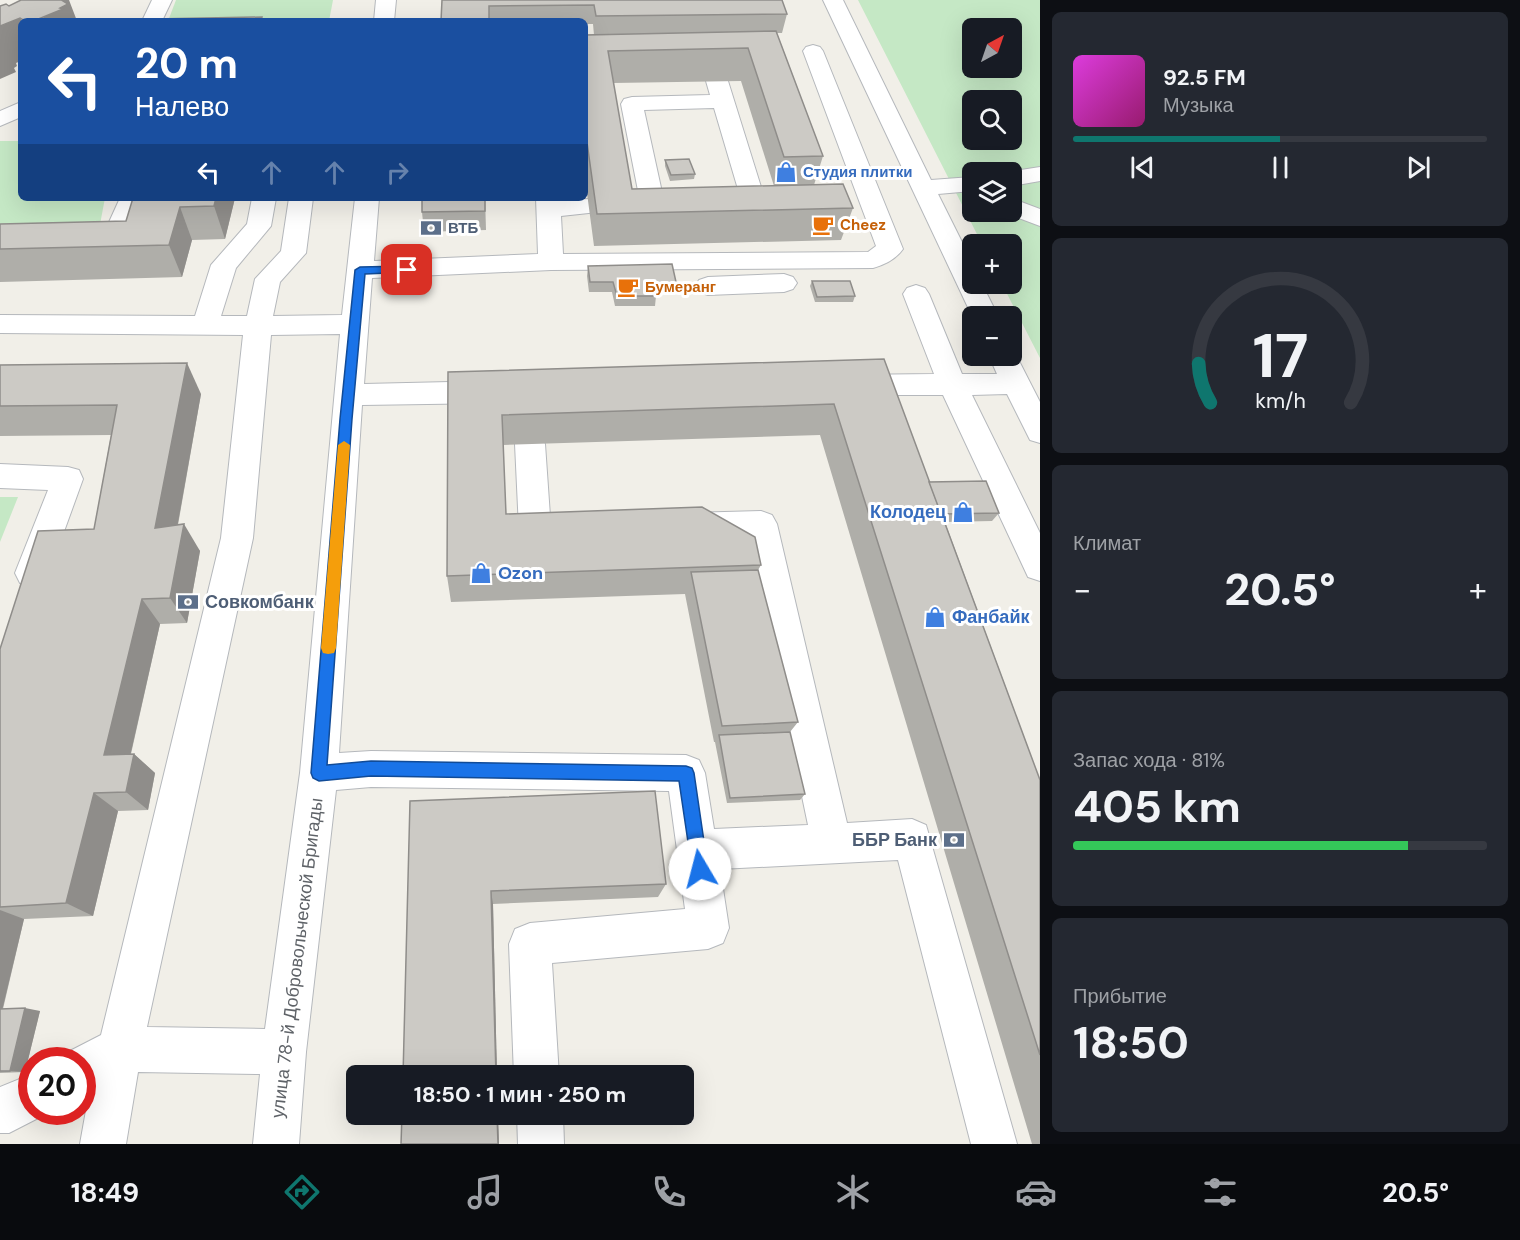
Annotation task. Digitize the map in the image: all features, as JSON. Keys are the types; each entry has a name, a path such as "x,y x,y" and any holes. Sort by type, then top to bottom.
{"street":[{"path":"153,18 162,0"},
{"path":"384,18 386,0"},
{"path":"833,0 980,306"},
{"path":"360,270 551,262 873,260 890,249 801,51 857,49"},
{"path":"654,206 632,104 716,77 754,203 709,204"},
{"path":"0,119 18,110"},
{"path":"1022,177 1040,174"},
{"path":"923,188 962,186"},
{"path":"0,239 114,239 131,201"},
{"path":"205,326 224,265 259,226 263,201"},
{"path":"103,1144 101,1059 237,538 258,325 268,279 293,253 301,201"},
{"name":"улица 78-й Добровольческой Бригады","path":"276,1144 284,1053 319,773 348,395 367,201"},
{"path":"551,262 548,203 589,207"},
{"path":"1022,211 1040,218"},
{"path":"708,286 797,282 820,261"},
{"path":"916,294 952,383 1038,561"},
{"path":"0,324 205,326 355,324"},
{"path":"1008,366 1040,432"},
{"path":"823,386 1016,384"},
{"path":"348,395 518,392"},
{"path":"530,444 535,529 595,528"},
{"path":"0,476 68,479 24,596"},
{"path":"654,527 761,524 832,844"},
{"path":"319,773 371,769 686,773 708,928 530,944 536,1065"},
{"path":"697,850 912,839 994,1144"},
{"path":"101,1059 284,1053"},
{"path":"0,1110 9,1110 18,1105"},
{"path":"540,1125 541,1144"}],"green space":[{"path":"176,0 333,0 330,18 169,18"},
{"path":"858,0 1040,0 1040,358 1022,323 1022,306 1013,306 1007,294 1022,294 1022,234 977,234 971,222 1022,222 1022,162 962,162 962,205"},
{"path":"0,141 18,141 18,201 104,201 98,235 0,236"},
{"path":"0,497 18,497 0,542"}],"building":[{"path":"21,0 66,0 63,1 68,4 60,8 63,9 41,18 18,18 0,26 0,6 6,4 9,6"},
{"path":"442,0 782,0 787,14 596,16 594,5 489,6 489,18 441,18"},
{"path":"262,17 262,18 208,18"},
{"path":"776,31 823,156 784,157 748,48 608,51 632,189 843,184 853,208 597,214 588,150 588,35"},
{"path":"689,159 695,174 671,175 665,160"},
{"path":"132,201 215,201 214,206 180,207 169,245 0,249 0,224 126,221"},
{"path":"422,201 485,201 485,211 422,212"},
{"path":"672,264 676,282 652,282 656,296 617,296 613,282 590,282 588,266"},
{"path":"812,281 850,281 855,296 817,297"},
{"path":"884,359 1040,780 1040,1055 834,404 502,415 506,514 702,507 755,537 761,565 447,576 448,372"},
{"path":"187,363 155,528 184,524 170,598 142,599 104,755 134,754 126,792 94,793 66,903 0,907 0,649 38,531 94,529 117,405 0,406 0,365"},
{"path":"986,481 999,513 941,514 929,482"},
{"path":"758,570 798,722 722,726 691,572"},
{"path":"790,732 805,794 730,798 719,735"},
{"path":"655,791 666,884 491,891 496,1065 403,1065 410,801"},
{"path":"25,1008 10,1071 0,1071 0,1009"},
{"path":"402,1125 497,1125 498,1144 401,1144"}],"slow traffic":[{"path":"328,648 344,445"}],"place":[{"name":"Студия плитки","path":"786,172"},
{"name":"Cheez","path":"823,225"},
{"name":"ВТБ","path":"431,228"},
{"name":"Бумеранг","path":"628,287"},
{"name":"Колодец","path":"963,512"},
{"name":"Ozon","path":"481,573"},
{"name":"Совкомбанк","path":"188,602"},
{"name":"Фанбайк","path":"935,617"},
{"name":"ББР Банк","path":"954,840"}],"route":[{"path":"407,270 360,270 346,419 319,773 371,769 686,773 700,869"}]}
